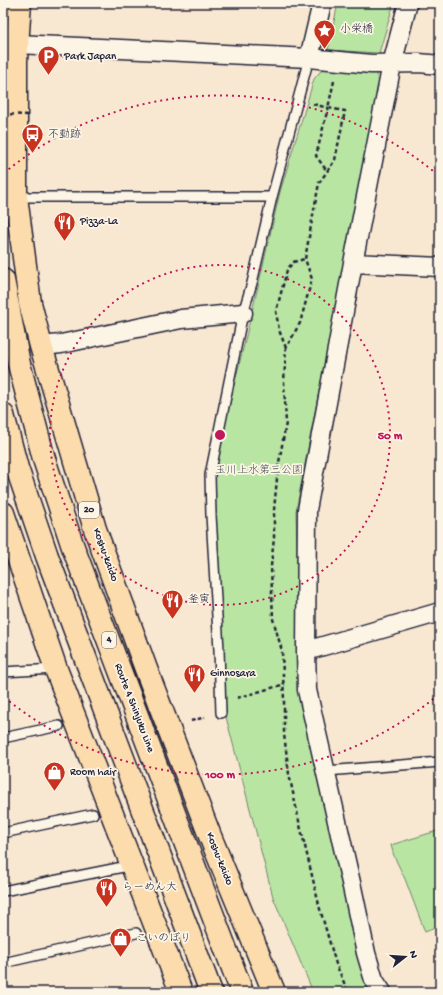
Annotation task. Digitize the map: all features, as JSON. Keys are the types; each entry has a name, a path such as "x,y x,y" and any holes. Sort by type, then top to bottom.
{"highway":[{"name":"Koshu-kaido","path":"20,3 16,60 16,197 30,303 41,346 95,529 146,669 210,836 274,992"},
{"name":"Route 4 Shinjuku Line","path":"3,280 19,364 44,459 73,547 242,992"},
{"path":"3,415 18,468 47,556 212,992"},
{"path":"3,513 56,669 182,992"}],"street":[{"path":"308,58 322,3"},
{"path":"382,992 374,980 366,953 307,690 307,510 392,64 408,3"},
{"path":"17,44 308,58 371,64 440,65"},
{"path":"353,263 440,267"},
{"path":"41,346 61,344 181,319 243,314"},
{"path":"306,651 440,612"}],"lane":[{"path":"221,713 210,475 243,314 308,58"},
{"path":"16,197 272,197"},
{"path":"3,672 56,669"},
{"path":"3,738 60,726"},
{"path":"326,771 440,762"},
{"path":"3,833 93,814"},
{"path":"3,891 133,865"},
{"path":"3,963 136,933"}],"path":[{"path":"319,106 328,108 316,156 327,171"},
{"path":"3,114 31,115"},
{"path":"286,348 279,330 276,312 287,270 293,262 305,259"},
{"path":"248,695 290,682"}],"green space":[{"path":"338,3 394,3 379,53 328,50"},
{"name":"玉川上水第三公園","path":"324,67 375,72 382,89 319,391 296,511 300,691 375,992 313,992 273,897 226,717 213,497 215,464 280,192 314,79"},
{"path":"440,830 440,926 425,932 405,879 394,856 391,845"}],"place":[{"name":"小栄橋","path":"325,50"},
{"name":"Park Japan","path":"48,76"},
{"name":"不動跡","path":"33,154"},
{"name":"Pizza-La","path":"64,242"},
{"name":"釜寅","path":"173,620"},
{"name":"Ginnosara","path":"195,694"},
{"name":"Room hair","path":"54,792"},
{"name":"らーめん大","path":"107,908"},
{"name":"こいのぼり","path":"121,958"}]}
